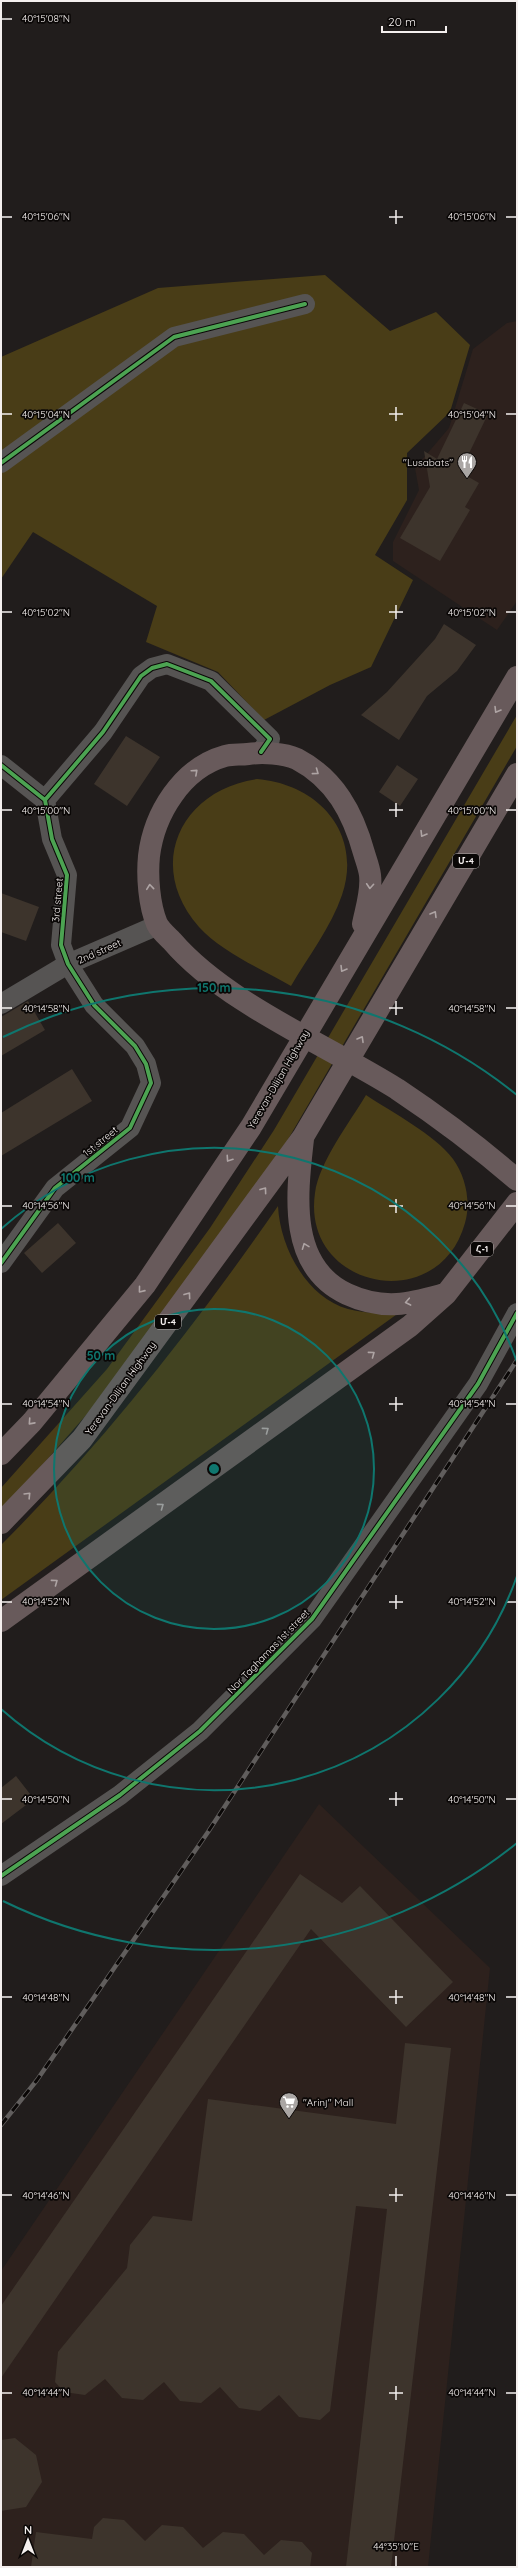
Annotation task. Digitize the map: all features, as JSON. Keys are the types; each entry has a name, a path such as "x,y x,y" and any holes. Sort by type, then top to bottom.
{"highway":[{"name":"Yerevan-Dilijan Highway","path":"1,1454 32,1422 145,1285 251,1127 517,677"},
{"path":"358,945 368,901 370,875 356,824 342,797 319,774 295,758 261,752 225,756 200,767 178,787 166,803 151,842 148,866 152,901 158,925 178,949 210,977 249,1003 396,1089 468,1138 517,1180"},
{"name":"Yerevan-Dilijan Highway","path":"1,1523 82,1439 303,1138 517,774"},
{"path":"303,1138 298,1184 299,1212 303,1241 315,1269 331,1287 362,1301 397,1304 446,1294"},
{"name":"Հ-1","path":"1,1621 410,1326 446,1294 517,1203"}],"street":[{"path":"1,464 174,337 305,304"},
{"path":"1,765 45,800 103,732 141,676 152,668 167,664 211,681 270,739 261,752"},
{"name":"3rd street","path":"45,800 52,839 68,875 61,945 68,964"},
{"name":"2nd street","path":"1,1004 68,964 158,925"},
{"name":"1st street","path":"1,1263 55,1188 130,1128 151,1083 146,1064 135,1046 94,1005 68,964"},
{"name":"Nor Taghamas 1st street","path":"1,1876 120,1794 200,1731 312,1619 478,1384 517,1313"}],"shaded area":[{"path":"325,275 390,331 436,312 470,345 450,412 407,453 407,500 375,555 413,580 371,667 330,685 264,720 218,672 146,642 157,606 33,532 1,579 1,357 158,288"},
{"name":"\"Lusabats\"","path":"517,321 517,601 497,630 393,561 393,542 419,490 415,468 449,428 473,349 507,323"},
{"path":"517,715 517,746 287,1141 116,1381 1,1512 1,1488 107,1369 210,1228 274,1130"},
{"path":"257,779 279,783 299,791 316,802 330,816 340,832 346,851 347,872 342,895 326,930 291,986 242,960 208,936 199,927 183,904 174,880 173,856 179,834 191,815 208,798 230,786"},
{"path":"366,1095 424,1133 445,1150 457,1166 466,1190 467,1215 465,1223 451,1253 429,1271 402,1280 375,1279 349,1269 329,1251 316,1226 315,1193 322,1168 336,1142"},
{"path":"278,1206 284,1238 290,1253 308,1282 320,1294 333,1303 355,1311 374,1313 400,1312 1,1600 1,1545 76,1465 147,1382 247,1251"},
{"name":"\"Arinj\" Mall","path":"319,1804 490,1968 428,2567 1,2567 1,2271"}],"building":[{"path":"464,403 488,414 460,472 479,483 465,507 470,510 440,561 400,538 430,487 424,451 437,459"},
{"path":"444,624 476,645 457,671 427,696 399,740 361,715 387,692 435,639"},
{"path":"126,736 160,757 127,806 94,784"},
{"path":"397,765 418,779 400,806 379,792"},
{"path":"1,893 39,907 26,941 1,932"},
{"path":"28,1001 45,1030 1,1056 1,1017"},
{"path":"72,1069 92,1101 1,1156 1,1113"},
{"path":"58,1223 76,1243 42,1273 24,1253"},
{"path":"16,1776 34,1799 1,1824 1,1788"},
{"path":"300,1874 342,1903 360,1886 453,1982 406,2027 311,1929 1,2378 1,2306"},
{"path":"405,2043 451,2048 391,2567 346,2567 387,2209 356,2206 330,2411 320,2420 299,2417 279,2395 260,2411 239,2408 220,2387 201,2403 180,2401 164,2382 143,2400 122,2398 105,2379 85,2395 64,2392 55,2382 58,2352 127,2268 130,2245 153,2216 192,2221 208,2099 396,2124"},
{"path":"15,2438 36,2455 42,2482 26,2507 1,2511 1,2440"},
{"path":"103,2518 124,2520 145,2541 162,2525 183,2527 203,2548 223,2532 244,2534 264,2555 281,2540 302,2542 312,2553 310,2567 31,2567 36,2532 92,2539 94,2527"}],"railway":[{"path":"1,2125 37,2080 208,1832 517,1360"}],"cycle path":[{"path":"1,463 174,337 305,304"},
{"path":"45,800 103,732 141,676 152,668 167,664 211,681 270,739 261,752"},
{"path":"1,765 45,800 52,839 67,875 61,945 68,964 94,1005 135,1046 146,1064 151,1083 130,1128 55,1188 1,1263"},
{"path":"1,1876 120,1795 200,1731 312,1619 478,1384 517,1313"}],"place":[{"name":"\"Lusabats\"","path":"467,479"},
{"name":"\"Arinj\" Mall","path":"289,2119"}]}
